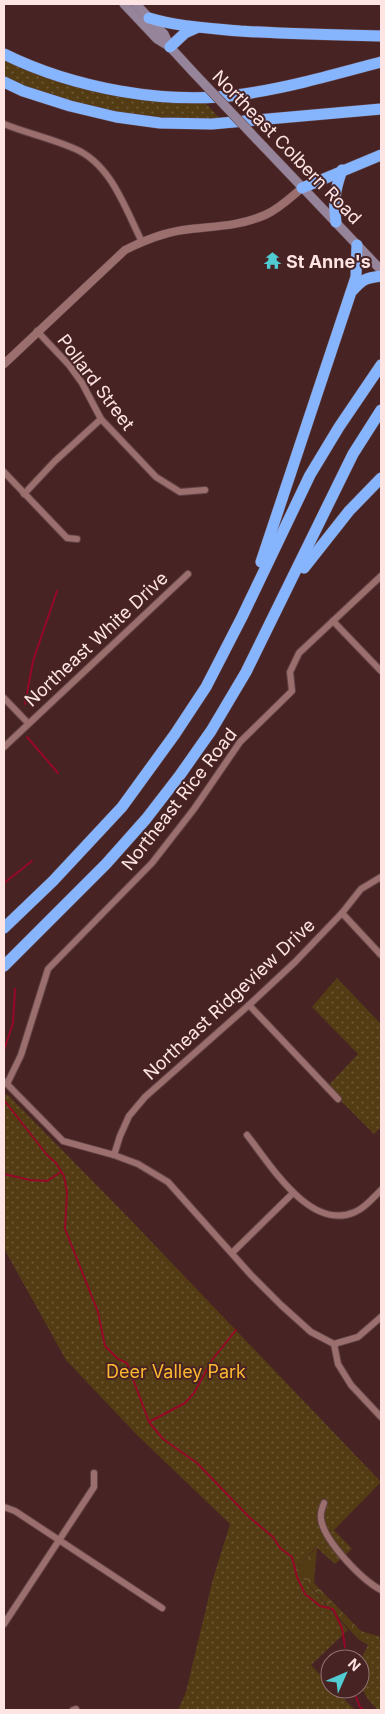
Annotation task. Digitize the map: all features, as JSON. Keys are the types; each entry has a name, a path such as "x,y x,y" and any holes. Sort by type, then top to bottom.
{"highway":[{"path":"149,18 169,24 198,28 381,36"},
{"path":"170,47 185,33 198,28"},
{"path":"4,54 59,76 92,85 129,92 181,97 243,94 295,84 381,62"},
{"path":"4,82 23,92 70,106 116,117 160,123 212,124 381,109"},
{"path":"302,188 381,155"},
{"path":"336,222 334,204 342,170"},
{"path":"242,616 356,277 358,245"},
{"path":"351,292 362,281 381,276"},
{"path":"4,928 53,881 122,807 175,734 206,687 310,475 339,427 381,365"},
{"path":"4,966 106,864 146,819 212,731 246,672 354,454 381,410"},
{"path":"283,598 314,554 348,511 381,478"}],"main road":[{"name":"Northeast Colbern Road","path":"124,4 157,39 170,47 381,270"},
{"name":"Northeast Colbern Road","path":"136,4 164,34 170,47"}],"street":[{"path":"4,124 74,148 88,156 99,166 116,188 142,242"},
{"path":"4,364 125,250 162,234 240,224 275,210 302,188"},
{"name":"Pollard Street","path":"38,331 82,382 101,419 156,477 180,492 205,490"},
{"path":"24,494 101,419"},
{"path":"4,472 67,538 77,539"},
{"name":"Northeast White Drive","path":"4,747 188,574"},
{"name":"Northeast Rice Road","path":"5,1083 21,1055 48,970 152,862 194,809 240,742 292,691 290,672 299,653 381,576"},
{"path":"333,621 381,671"},
{"path":"4,698 28,723"},
{"name":"Northeast Ridgeview Drive","path":"114,1155 129,1116 146,1097 295,962 342,913 361,889 381,877"},
{"path":"342,913 381,955"},
{"path":"249,1005 338,1099"},
{"path":"5,1083 63,1141 114,1155 138,1164 168,1182 275,1299 311,1332 334,1344 358,1337 381,1317"},
{"path":"246,1135 293,1193 313,1209 331,1217 353,1213 381,1190"},
{"path":"232,1253 293,1193"},
{"path":"334,1344 338,1364 351,1385 381,1417"},
{"path":"4,1624 94,1487 94,1473"},
{"path":"324,1503 320,1518 327,1534 335,1546 366,1580 381,1590"},
{"path":"4,1507 15,1511 162,1608"}],"green space":[{"path":"4,59 45,77 204,101 220,119 132,114 80,105 4,79"},
{"path":"337,978 381,1024 381,1127 374,1134 327,1087 358,1054 312,1007"},
{"name":"Deer Valley Park","path":"7,1094 124,1213 381,1482 334,1530 352,1549 335,1564 316,1547 295,1570 348,1630 328,1649 320,1649 320,1656 311,1665 320,1674 320,1699 344,1699 355,1710 178,1710 186,1692 213,1579 230,1524 137,1435 66,1360 6,1252 4,1247 4,1096"},
{"path":"317,1547 314,1583 361,1631 358,1639 295,1570"},
{"path":"361,1631 381,1637 381,1710 378,1710 368,1699 370,1699 370,1649 366,1649 368,1645 358,1639"}],"waterway":[{"path":"25,704 33,661 57,591"},
{"path":"27,737 58,773"},
{"path":"4,883 32,861"},
{"path":"4,1050 13,1023 15,989"},
{"path":"4,1100 47,1155 56,1163 64,1176 67,1192 65,1229 98,1312 105,1346 118,1359 127,1363 149,1422 163,1439 197,1463 249,1517 273,1537 280,1548 292,1557 297,1577 305,1594 320,1606 333,1609 342,1628 345,1647"},
{"path":"4,1174 30,1180 47,1181 61,1172"},
{"path":"149,1422 185,1403 194,1393 212,1360 236,1330"},
{"path":"357,1699 360,1707 364,1710"}],"place":[{"name":"St Anne's","path":"272,261"}]}
